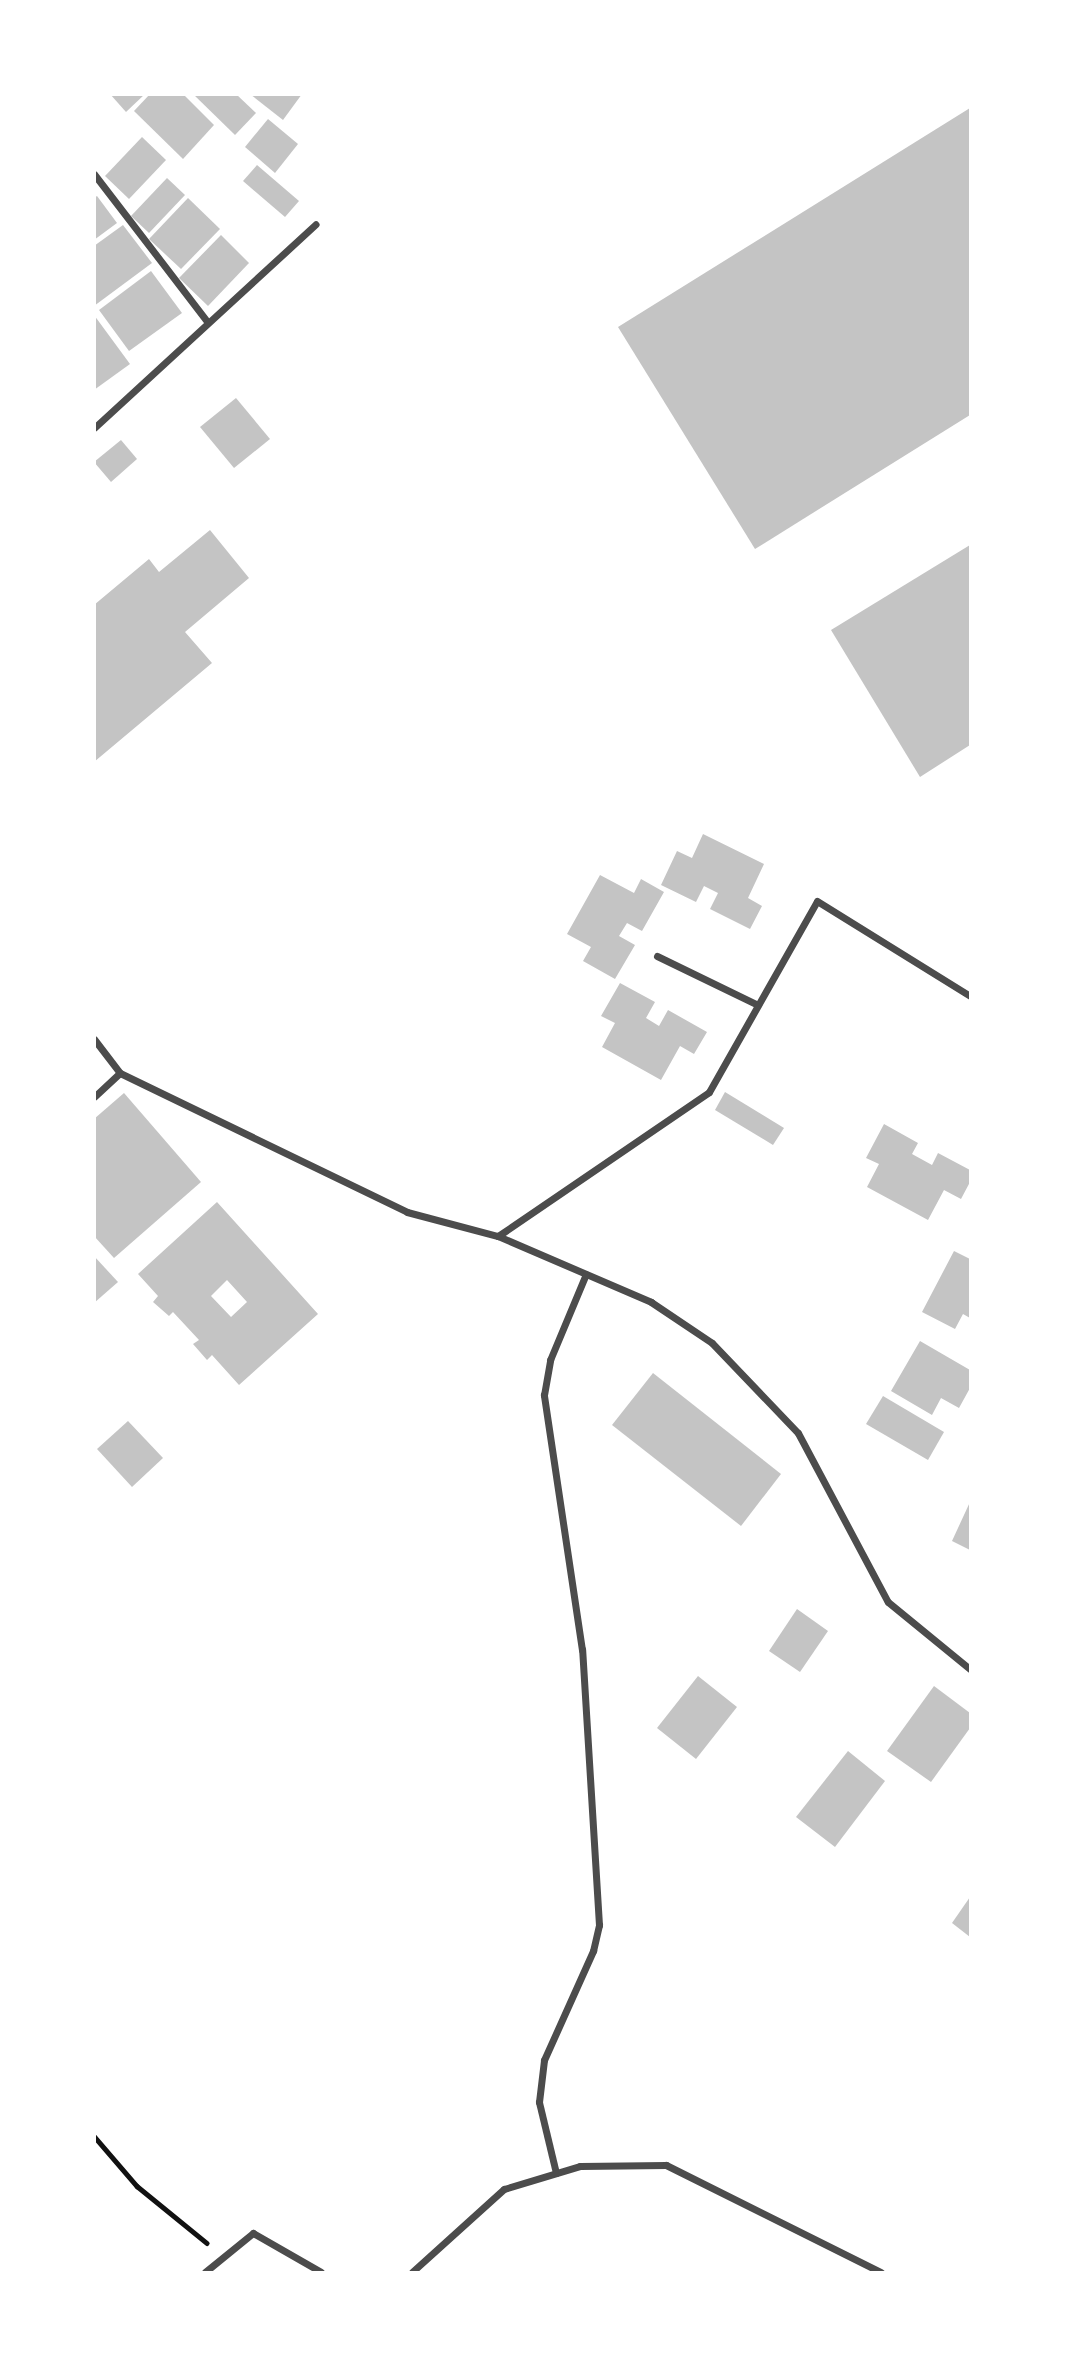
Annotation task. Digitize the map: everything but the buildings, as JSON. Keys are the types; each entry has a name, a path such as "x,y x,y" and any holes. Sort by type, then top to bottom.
{"street":[{"path":"94,174 207,321"},
{"path":"94,428 207,321 316,224"},
{"path":"498,1236 709,1092 817,901 971,996"},
{"path":"657,956 758,1005"},
{"path":"94,1039 120,1073 407,1212 498,1236 651,1302 712,1343 798,1433 888,1602 971,1670"},
{"path":"94,1097 120,1073"},
{"path":"556,2173 539,2102 544,2060 593,1951 599,1924 582,1650 544,1395 550,1360 586,1274"},
{"path":"412,2273 504,2189 580,2166 666,2165 881,2273"},
{"path":"205,2273 254,2233 321,2273"}],"path":[{"path":"94,2136 137,2186 225,2257"}]}
